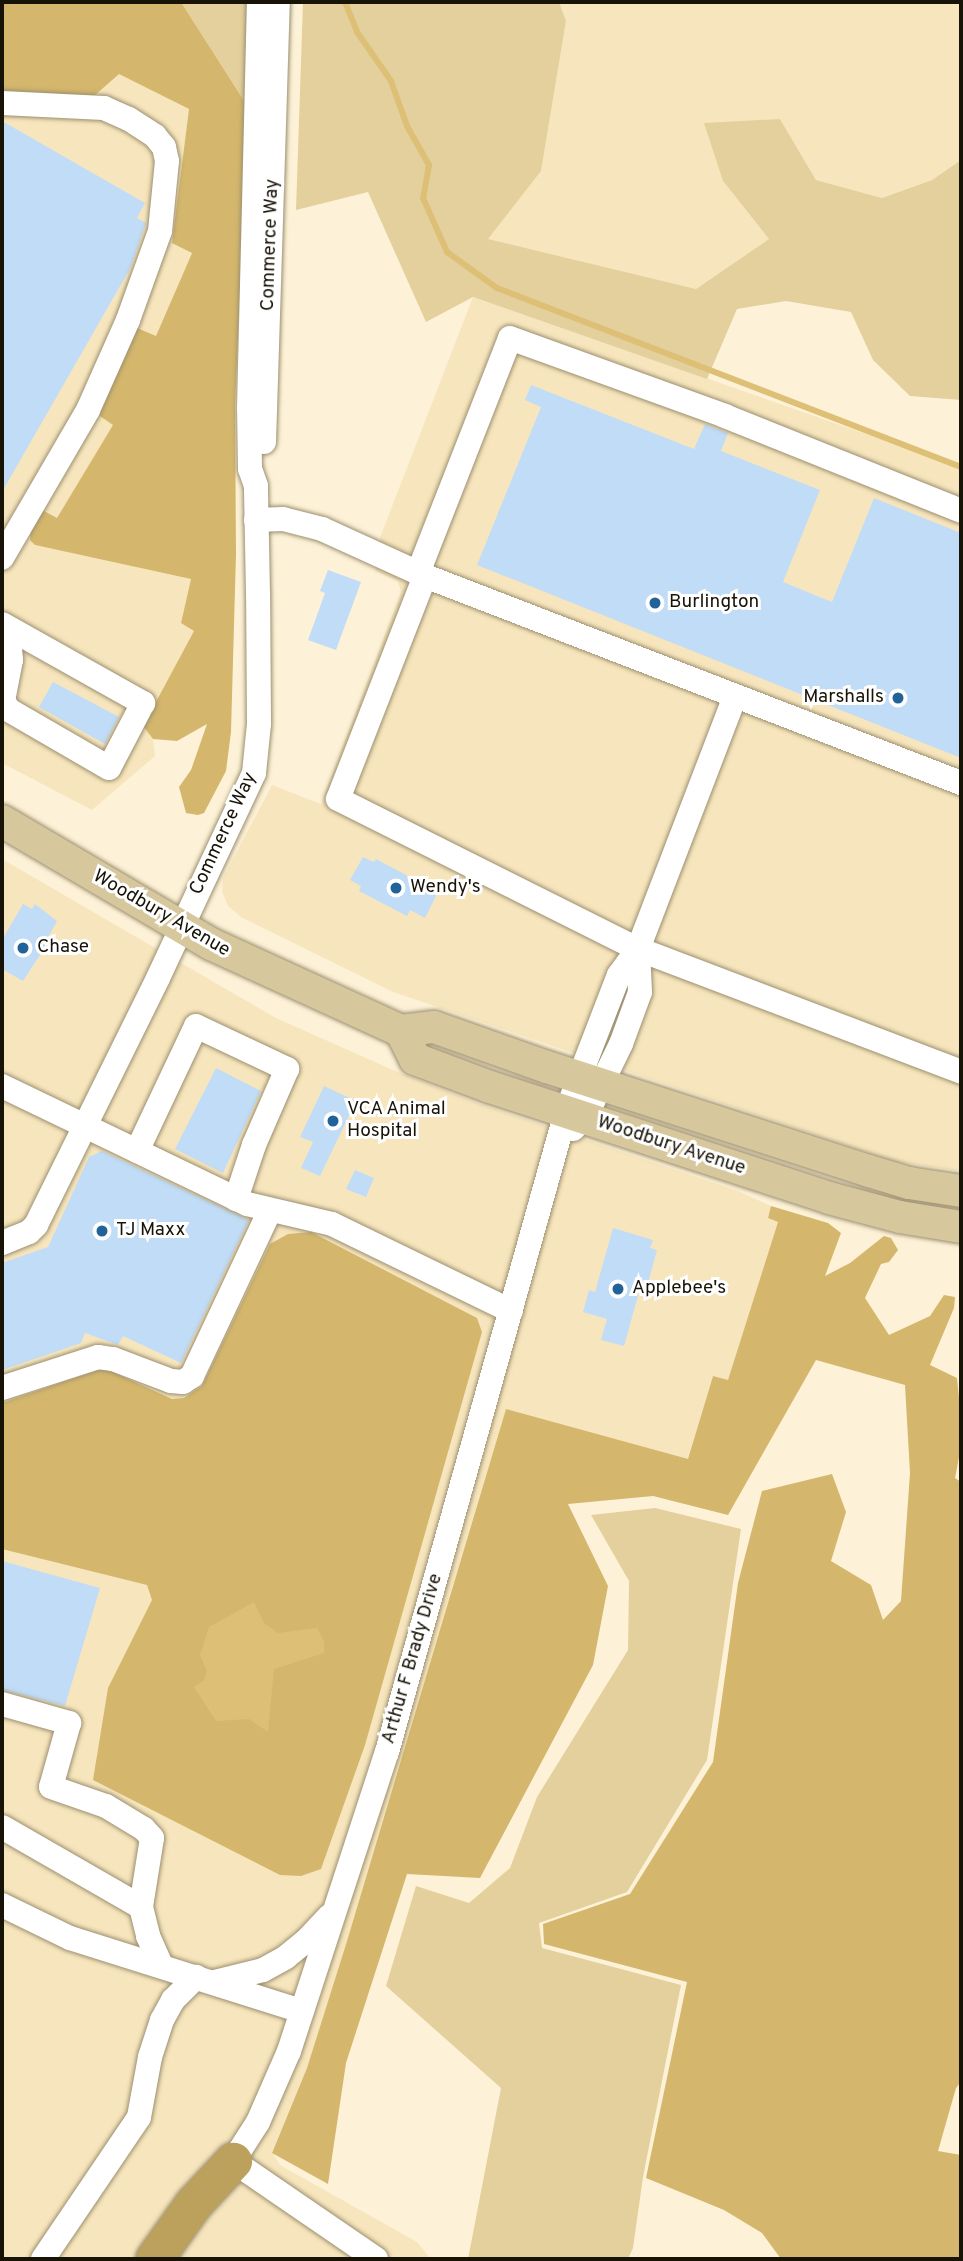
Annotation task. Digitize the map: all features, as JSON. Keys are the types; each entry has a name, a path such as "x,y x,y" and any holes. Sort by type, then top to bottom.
{"highway":[{"path":"154,2259 192,2204 233,2161"},
{"path":"183,2259 212,2216 233,2161"}],"main road":[{"name":"Woodbury Avenue","path":"2,821 181,928 274,975 401,1031 434,1027 590,1081 869,1171 909,1183 961,1191"},
{"name":"Woodbury Avenue","path":"401,1031 415,1059 575,1115 829,1198 900,1217 961,1227"}],"street":[{"name":"Commerce Way","path":"2,1243 29,1232 36,1225 254,774 259,724 256,486 250,469 249,408 260,2"},
{"name":"Commerce Way","path":"256,486 263,470 266,409 278,2"},
{"path":"2,103 104,108 129,119 155,136 164,147 167,161 160,231 128,320 88,410 2,558"},
{"path":"961,511 725,416 510,338 338,799 638,949 961,1072"},
{"path":"256,520 283,519 322,529 422,575 961,783"},
{"path":"3,625 143,703 109,768 9,710 3,701 10,660 9,637 3,625"},
{"path":"575,1115 590,1081 620,975 638,949 735,696"},
{"path":"137,1151 196,1027 287,1069 254,1145 236,1199"},
{"path":"2,1086 236,1199 270,1212 332,1224 511,1311"},
{"name":"Arthur F Brady Drive","path":"233,2161 276,2086 339,1901 387,1752 558,1144 575,1115"},
{"path":"2,1388 99,1357 113,1359 171,1381 183,1382 192,1376 270,1212"},
{"path":"2,1704 69,1723 51,1787 106,1806 149,1833 153,1843 141,1907 148,1936 161,1965"},
{"path":"2,1827 141,1907"},
{"path":"43,2259 139,2117 150,2057 170,2005 204,1980 263,1970 286,1957 324,1923 339,1901"},
{"path":"2,1905 70,1937 302,2011"},
{"path":"233,2161 376,2259"}],"shaded area":[{"path":"2,2 181,2 248,107 235,405 236,554 231,732 226,771 204,813 198,815 186,813 179,787 191,770 207,724 177,741 153,739 143,726 194,631 181,623 191,579 35,545 30,540 31,528 42,510 57,518 113,425 97,414 135,327 156,336 192,253 172,243 189,109 119,74 94,96 2,92"},
{"path":"181,2 250,2 248,107"},
{"path":"303,2 559,2 566,21 541,171 488,239 696,289 769,239 723,181 704,123 780,119 816,180 882,198 932,180 961,160 961,400 910,396 873,360 851,312 786,301 737,309 707,379 473,297 426,322 368,192 296,210"},
{"path":"559,2 961,2 961,160 932,180 882,198 816,180 780,119 723,181 769,239 696,289 487,239 541,170 566,21"},
{"path":"119,73 189,109 172,243 192,252 156,337 136,327 97,414 114,424 57,519 35,545 191,579 181,623 195,630 143,726 153,739 155,756 92,810 2,763 2,92"},
{"path":"473,297 961,467 961,1171 897,1162 393,992 241,917 228,906 222,891 223,878 272,785 321,804 401,592 398,581 375,571 381,535"},
{"path":"2,859 276,1018 393,1070 480,1104 738,1191 771,1206 768,1218 778,1222 728,1381 713,1376 688,1460 506,1409 347,1941 307,2068 272,2152 280,2165 417,2242 431,2259 2,2259"},
{"path":"771,1206 828,1223 841,1233 825,1276 850,1263 884,1236 891,1238 898,1250 889,1262 881,1264 865,1298 889,1335 930,1316 944,1295 955,1297 954,1308 930,1365 957,1378 961,1417 961,1447 955,1478 961,1482 961,2082 956,2088 938,2151 961,2155 961,2259 781,2259 762,2233 724,2210 646,2178 687,1982 544,1944 543,1924 630,1894 713,1762 738,1583 762,1491 832,1474 846,1512 831,1561 871,1585 883,1620 901,1601 910,1473 905,1385 816,1360 728,1515 653,1496 568,1504 608,1586 593,1665 480,1878 407,1874 346,2063 328,2184 272,2153 307,2068 347,1941 506,1409 688,1459 713,1376 728,1380 778,1222 768,1218"},
{"path":"311,1232 477,1318 482,1332 365,1745 321,1869 301,1876 280,1875 93,1780 108,1688 152,1600 147,1585 2,1549 2,1403 104,1368 172,1399 184,1398 202,1386 270,1244 288,1234"},
{"path":"655,1508 741,1529 707,1760 627,1892 539,1923 542,1948 681,1985 643,2177 633,2248 628,2259 468,2259 501,2088 386,1986 416,1886 469,1903 510,1868 537,1797 628,1650 629,1581 591,1515"},
{"path":"254,1602 264,1623 278,1633 317,1628 324,1641 324,1653 274,1669 268,1732 249,1719 216,1721 194,1687 204,1680 207,1671 200,1655 209,1627"}],"building":[{"path":"2,121 145,203 137,218 146,223 131,267 2,492"},
{"path":"531,385 694,449 705,424 728,433 721,451 820,490 783,582 832,602 874,498 961,533 961,758 477,565 541,407 525,400"},
{"path":"328,570 361,582 336,650 308,640 325,593 320,591"},
{"path":"53,682 119,717 105,744 39,707"},
{"name":"Wendy's","path":"363,857 374,862 376,859 438,892 425,918 410,910 407,916 359,891 361,886 350,880"},
{"name":"Chase","path":"23,904 32,909 35,904 57,921 47,939 49,941 23,981 2,969 2,940"},
{"path":"216,1068 261,1091 223,1173 175,1149"},
{"name":"VCA Animal Hospital","path":"324,1086 356,1101 320,1176 301,1168 313,1142 300,1137"},
{"path":"102,1151 249,1220 181,1363 123,1336 118,1345 85,1333 81,1343 2,1370 2,1263 48,1247 89,1157"},
{"path":"355,1170 374,1178 366,1197 346,1189"},
{"name":"Applebee's","path":"613,1228 653,1240 650,1248 657,1250 647,1287 641,1285 624,1346 601,1340 607,1319 583,1312 589,1290 595,1292"},
{"path":"2,1561 100,1588 65,1706 2,1690"}],"waterway":[{"path":"345,2 357,32 391,81 407,126 429,165 423,198 447,252 497,288 961,467"}],"place":[{"name":"Burlington","path":"655,603"},
{"name":"Marshalls","path":"898,698"},
{"name":"Wendy's","path":"396,888"},
{"name":"Chase","path":"23,948"},
{"name":"VCA Animal Hospital","path":"333,1121"},
{"name":"TJ Maxx","path":"102,1231"},
{"name":"Applebee's","path":"618,1289"}]}
